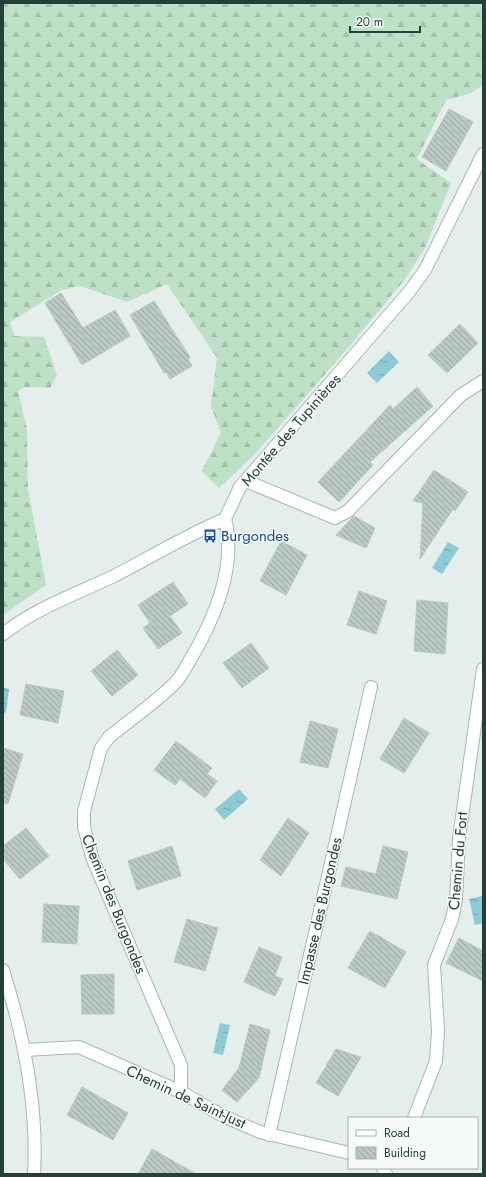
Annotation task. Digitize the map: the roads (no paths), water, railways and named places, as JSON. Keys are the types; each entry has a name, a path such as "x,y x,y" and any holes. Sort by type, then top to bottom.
{"street":[{"name":"Montée des Tupinières","path":"225,519 240,487 409,292 425,270 483,154"},
{"path":"246,481 334,518 348,511 461,395 483,381"},
{"path":"3,634 36,612 114,576 169,547 190,534 225,519"},
{"name":"Chemin des Burgondes","path":"181,1092 181,1065 93,860 84,827 84,811 101,748 109,737 176,682 200,643 216,606 225,574 229,549 228,531 225,519"},
{"name":"Chemin du Fort","path":"414,1117 436,1060 438,1031 434,965 452,919 456,900 459,838 483,669"},
{"name":"Impasse des Burgondes","path":"269,1135 371,687"},
{"path":"3,970 24,1050 33,1109 34,1174"},
{"name":"Chemin de Saint-Just","path":"24,1050 79,1048 181,1092 223,1116 269,1135 348,1154"}],"water":[{"path":"389,351 399,362 377,383 367,373"},
{"path":"448,542 459,548 442,574 432,568"},
{"path":"3,687 9,689 6,713 3,712"},
{"path":"239,789 248,799 224,820 215,809"},
{"path":"482,896 483,923 475,925 469,899"},
{"path":"220,1023 230,1025 223,1055 213,1053"}],"place":[{"name":"Burgondes","path":"210,536"}]}
